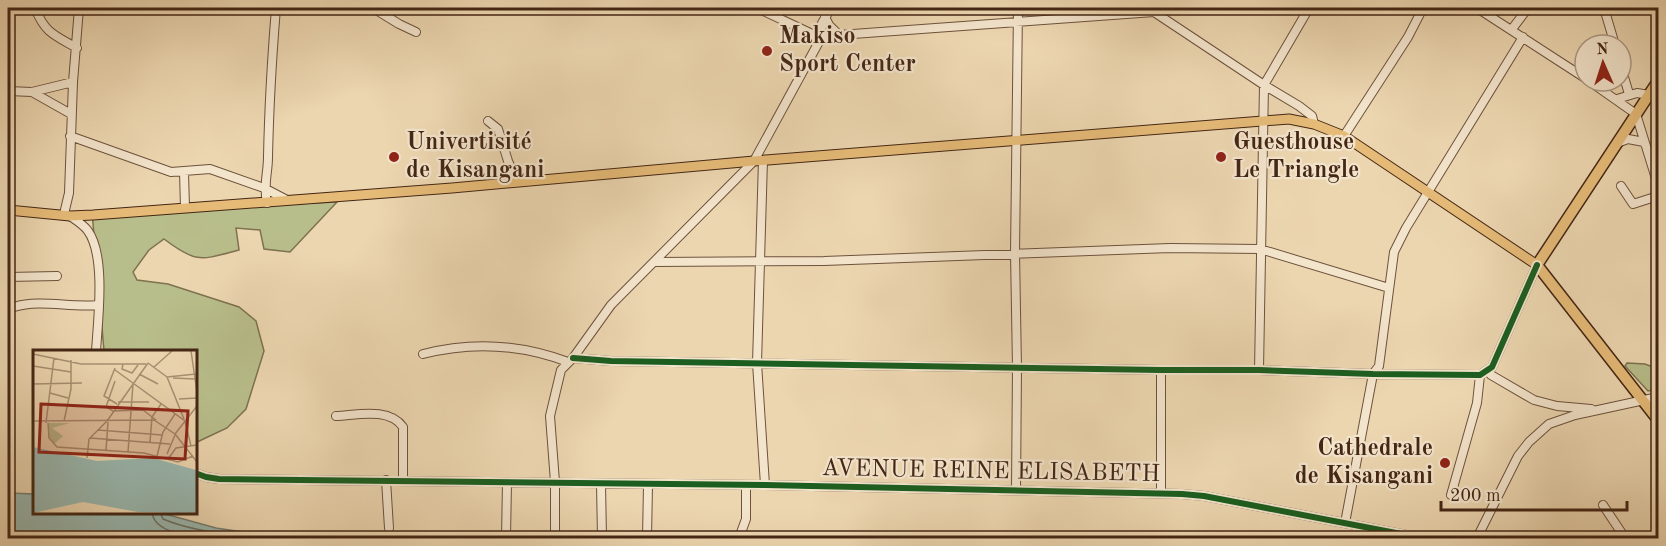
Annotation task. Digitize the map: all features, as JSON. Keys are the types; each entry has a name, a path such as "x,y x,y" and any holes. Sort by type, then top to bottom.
{"highway":[{"path":"1659,81 1537,265 1659,420"}],"main road":[{"path":"8,210 93,215 290,201 758,160 1289,119 1314,124 1344,136 1537,265"}],"street":[{"path":"36,8 48,32 77,48"},
{"path":"79,8 71,114 67,215 88,231 96,250 99,265 96,350"},
{"path":"267,202 264,188 268,165 270,86 276,8"},
{"path":"372,8 416,32"},
{"path":"757,8 821,38 1156,10 1264,85 1299,106 1312,116 1314,124"},
{"path":"555,538 555,482 550,416 561,370 571,360 611,305 758,160 821,38 822,23 831,8"},
{"path":"1016,490 1015,253 1018,8"},
{"path":"1259,370 1264,85 1310,8"},
{"path":"1344,136 1408,37 1423,8"},
{"path":"1477,8 1573,70"},
{"path":"1512,29 1528,8"},
{"path":"1604,8 1611,33"},
{"path":"825,17 839,35"},
{"path":"1345,523 1372,374 1379,366 1394,252 1406,228 1522,38"},
{"path":"8,91 32,92 73,82"},
{"path":"32,92 71,114"},
{"path":"1608,93 1636,114 1659,185"},
{"path":"1617,99 1629,94 1649,95"},
{"path":"488,121 496,126 500,133 517,182"},
{"path":"70,136 171,172 210,169 264,188 290,201"},
{"path":"1617,143 1628,139 1644,142"},
{"path":"758,160 760,262 758,363 765,485"},
{"path":"184,172 185,208"},
{"path":"1621,186 1633,204 1659,196"},
{"path":"88,231 93,215"},
{"path":"655,262 760,262 1170,248 1260,249 1389,288"},
{"path":"1451,495 1484,373 1513,321 1537,265"},
{"path":"8,277 57,276"},
{"path":"14,307 60,303 98,305"},
{"path":"423,354 448,347 490,345 544,353 571,360 1259,370 1372,374 1484,373 1534,400 1557,406 1600,410"},
{"path":"1161,370 1161,493"},
{"path":"1477,538 1518,456 1529,442 1549,424 1659,397"},
{"path":"336,416 384,415 398,420 403,427 403,480"},
{"name":"AVENUE REINE ELISABETH","path":"196,473 219,479 765,485 1161,493 1204,496 1422,538"},
{"path":"386,480 389,528"},
{"path":"506,538 507,482"},
{"path":"601,484 602,538"},
{"path":"647,538 648,485"},
{"path":"739,538 746,519 746,486"},
{"path":"1603,505 1625,538"}],"green space":[{"path":"337,202 290,252 264,249 260,230 236,228 239,250 200,258 184,253 164,239 149,250 133,272 137,280 168,284 239,307 256,321 264,351 246,409 227,428 196,443 196,350 104,350 92,212"},
{"path":"1627,363 1645,364 1658,369 1658,389 1648,391 1625,366"}],"water":[{"path":"8,493 33,494 33,513 162,513 216,528 283,538 8,538"}],"cycle path":[{"path":"573,358 611,361 1480,375 1492,367 1537,265"},
{"path":"196,473 219,479 765,485 1182,494 1204,496 1422,538"}],"place":[{"name":"Makiso Sport Center","path":"767,51"},
{"name":"Univertisité de Kisangani","path":"394,157"},
{"name":"Guesthouse Le Triangle","path":"1221,157"},
{"name":"Cathedrale de Kisangani","path":"1445,463"}]}
